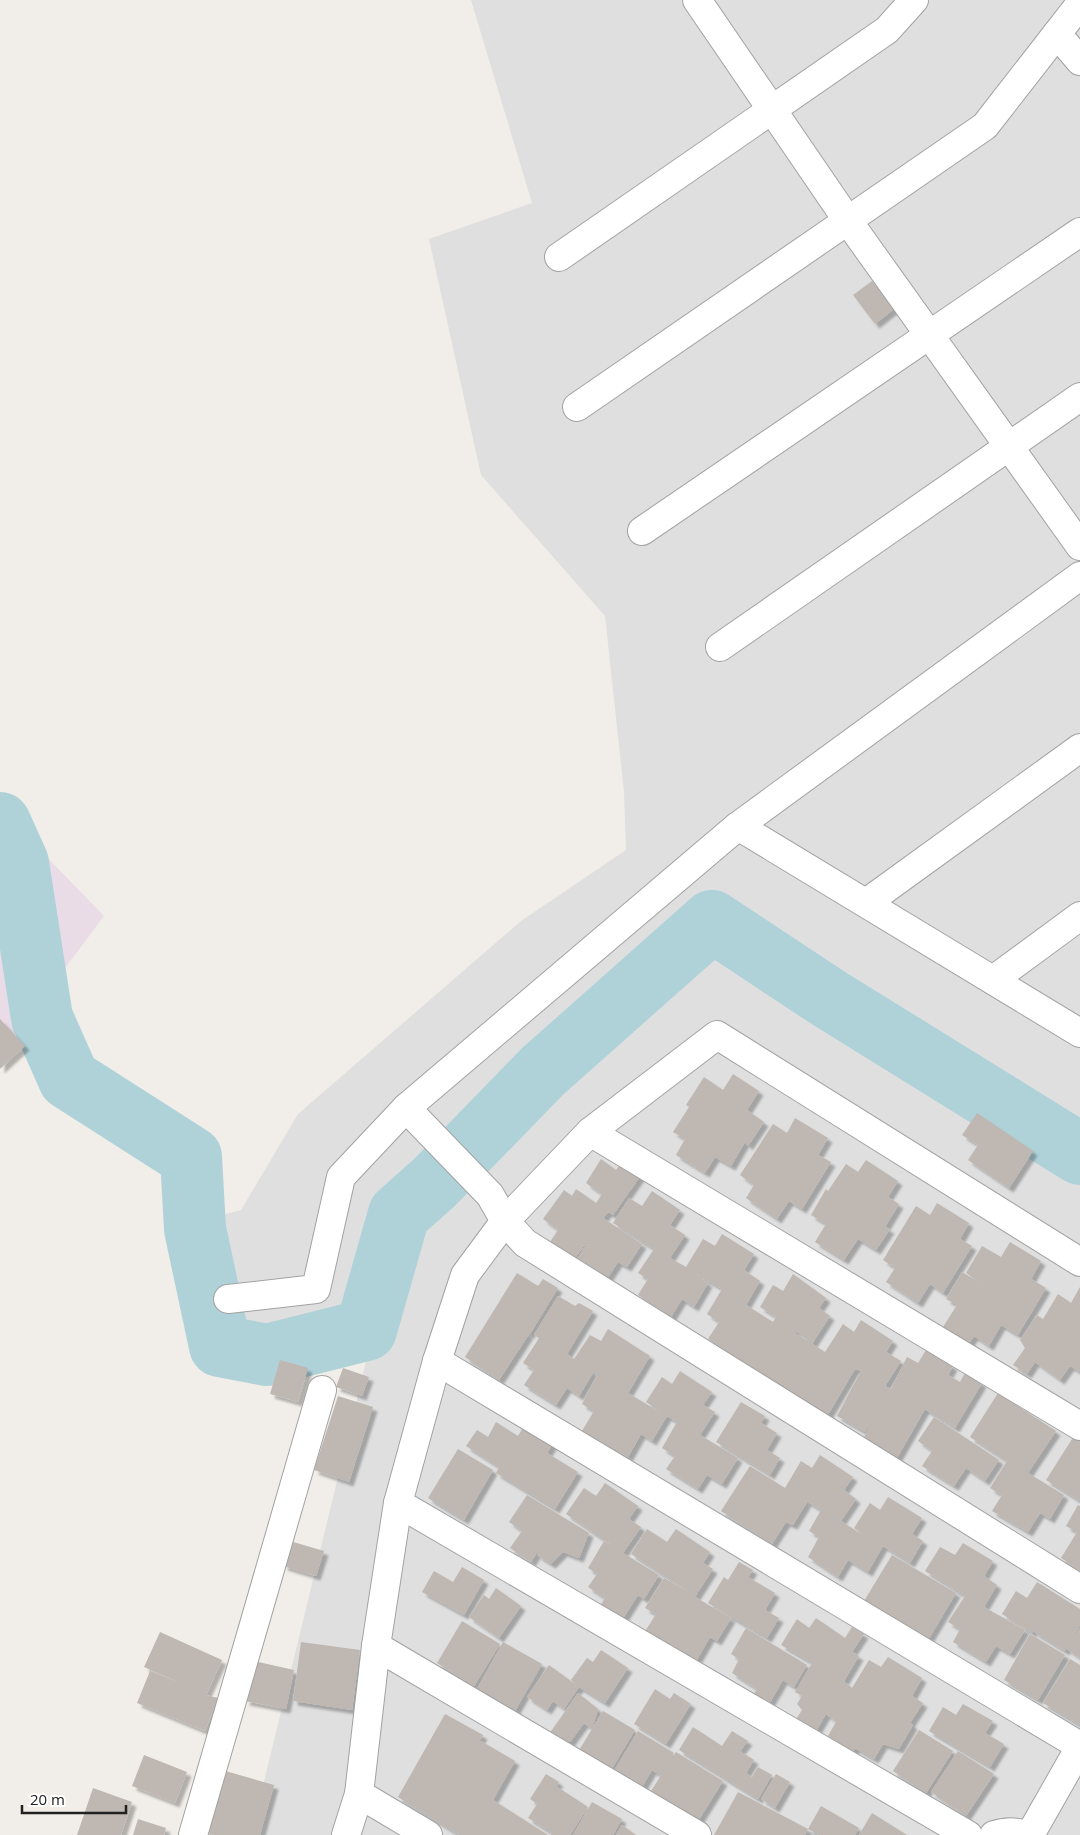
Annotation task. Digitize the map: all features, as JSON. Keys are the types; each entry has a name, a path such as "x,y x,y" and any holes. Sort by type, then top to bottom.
{"street":[{"path":"696,0 848,221 1080,546"},
{"path":"559,257 771,108 886,30 914,0"},
{"path":"577,407 985,126 1080,4"},
{"path":"1057,34 1080,61"},
{"path":"642,531 1080,232"},
{"path":"720,647 1080,397"},
{"path":"228,1298 316,1289 342,1177 406,1108 738,826 1080,576"},
{"path":"866,903 1080,748"},
{"path":"738,826 1080,1033"},
{"path":"993,980 1080,916"},
{"path":"346,1835 359,1794 376,1646 398,1503 436,1361 465,1275 505,1221 590,1132 717,1034 1080,1262"},
{"path":"406,1108 490,1196 505,1221 525,1243 1080,1589"},
{"path":"590,1132 1080,1426"},
{"path":"436,1361 1080,1746 1030,1835"},
{"path":"193,1835 322,1390"},
{"path":"398,1503 968,1835"},
{"path":"376,1646 697,1835"},
{"path":"359,1794 428,1835"},
{"path":"994,1835 1004,1832 1017,1832 1026,1835"}],"shaded area":[{"path":"471,0 1080,0 1080,1138 711,907 385,1214 359,1321 236,1335 215,1217 241,1210 298,1114 521,921 626,850 624,792 605,616 481,475 429,239 532,203"},
{"path":"0,809 104,916 0,1055"},
{"path":"705,940 1080,1165 1080,1835 251,1835 371,1341 412,1214"}],"pier":[{"path":"456,1130 484,1159 457,1185 429,1157"}],"building":[{"path":"872,281 894,309 875,324 853,295"},
{"path":"0,1019 25,1046 0,1069"},
{"path":"733,1074 759,1091 747,1110 764,1122 748,1146 745,1142 731,1166 715,1157 705,1173 676,1155 685,1139 673,1132 689,1107 686,1105 704,1077 723,1090"},
{"path":"977,1113 1033,1151 1009,1188 968,1160 978,1145 962,1135"},
{"path":"795,1118 828,1138 818,1155 831,1162 802,1209 789,1201 777,1219 746,1198 754,1185 740,1175 773,1124 787,1133"},
{"path":"601,1159 616,1170 622,1162 641,1175 613,1215 608,1212 603,1218 642,1244 627,1267 618,1262 605,1282 575,1262 596,1230 574,1259 550,1242 558,1230 543,1219 564,1190 572,1196 576,1189 596,1203 602,1194 586,1183"},
{"path":"866,1160 898,1181 888,1197 899,1204 885,1227 890,1229 876,1250 858,1239 844,1260 815,1242 826,1224 811,1215 826,1189 828,1191 846,1164 858,1172"},
{"path":"652,1191 680,1210 670,1225 685,1235 670,1258 686,1267 703,1239 715,1246 722,1234 754,1254 744,1270 760,1281 746,1305 773,1322 776,1317 760,1307 773,1285 783,1291 793,1274 826,1298 819,1308 830,1316 812,1344 825,1352 843,1324 854,1332 861,1320 893,1341 886,1352 901,1361 885,1386 891,1389 907,1357 918,1363 926,1350 953,1366 948,1375 960,1382 965,1373 982,1383 955,1428 925,1409 897,1458 863,1439 880,1408 865,1432 837,1416 861,1371 855,1369 826,1418 728,1359 731,1354 708,1339 719,1322 707,1314 722,1289 690,1270 708,1283 694,1307 682,1299 671,1317 638,1295 648,1279 638,1273 654,1249 613,1223 629,1198 642,1206","holes":["796,1331 811,1343 795,1333"]},
{"path":"937,1203 969,1223 960,1239 972,1246 943,1293 930,1284 918,1303 886,1282 895,1268 883,1260 916,1206 930,1215"},
{"path":"1010,1242 1041,1261 1031,1279 1046,1288 1018,1335 1001,1325 989,1346 974,1336 969,1343 943,1327 957,1305 946,1299 962,1272 984,1285 966,1273 982,1246 1001,1257"},
{"path":"517,1273 538,1286 543,1279 558,1288 530,1334 509,1321 529,1334 499,1380 465,1357"},
{"path":"1080,1287 1080,1372 1070,1366 1060,1380 1035,1362 1027,1374 1013,1365 1025,1348 1020,1340 1037,1315 1043,1319 1058,1294 1071,1303"},
{"path":"558,1296 575,1306 579,1303 593,1311 567,1354 574,1359 590,1335 601,1341 608,1329 650,1356 628,1393 663,1414 646,1402 662,1377 672,1384 680,1371 712,1392 703,1405 715,1412 700,1435 738,1458 722,1484 707,1475 698,1489 666,1469 675,1456 662,1448 677,1422 667,1416 652,1441 641,1434 628,1457 582,1431 594,1411 582,1404 597,1375 586,1367 593,1373 579,1396 567,1388 556,1405 524,1385 534,1370 523,1363 539,1338 534,1335"},
{"path":"280,1360 308,1368 298,1402 270,1394"},
{"path":"343,1368 369,1377 362,1396 336,1387"},
{"path":"998,1393 1056,1431 1028,1473 1064,1495 1050,1519 1040,1513 1028,1532 992,1511 1002,1495 990,1488 1007,1461 970,1437"},
{"path":"338,1396 373,1407 349,1482 314,1470"},
{"path":"741,1402 765,1416 761,1423 777,1433 767,1450 780,1458 770,1475 716,1442"},
{"path":"934,1417 999,1460 985,1481 966,1468 954,1486 922,1466 932,1451 918,1441"},
{"path":"496,1422 518,1436 525,1424 554,1442 547,1453 578,1472 555,1509 496,1473 499,1467 466,1446 477,1430 488,1437"},
{"path":"1074,1436 1080,1440 1080,1501 1046,1480"},
{"path":"458,1449 493,1470 464,1520 428,1498"},
{"path":"820,1455 853,1477 844,1490 856,1499 841,1521 863,1535 854,1528 870,1503 880,1510 888,1497 922,1518 912,1534 923,1541 910,1563 883,1546 868,1572 848,1560 838,1577 808,1557 819,1537 809,1531 821,1510 798,1496 807,1502 793,1525 786,1522 772,1544 721,1511 750,1466 785,1488 801,1461 812,1468"},
{"path":"605,1483 638,1506 629,1519 641,1527 623,1553 659,1575 644,1599 638,1595 622,1620 600,1606 605,1598 588,1587 597,1574 588,1568 604,1541 616,1548 566,1514 584,1488 596,1496"},
{"path":"527,1495 589,1533 579,1558 563,1552 551,1564 537,1555 546,1538 531,1562 510,1548 522,1531 509,1522"},
{"path":"1078,1505 1080,1506 1080,1570 1061,1558 1077,1532 1066,1526"},
{"path":"647,1529 667,1542 676,1529 710,1552 703,1563 713,1569 695,1597 731,1618 717,1641 710,1637 695,1663 644,1633 656,1614 645,1608 664,1578 691,1593 631,1554"},
{"path":"290,1541 324,1551 316,1576 283,1566"},
{"path":"963,1543 993,1561 984,1576 997,1585 984,1607 1025,1630 1010,1654 996,1646 986,1662 953,1642 960,1629 948,1622 965,1596 925,1571 940,1547 955,1555"},
{"path":"892,1555 956,1593 928,1640 864,1601"},
{"path":"739,1562 753,1570 748,1577 775,1593 765,1610 779,1618 767,1638 708,1603 724,1577 728,1580"},
{"path":"462,1567 484,1580 464,1615 422,1592 434,1571 453,1582"},
{"path":"1037,1582 1080,1609 1080,1625 1065,1651 1034,1632 1047,1609 1032,1633 1002,1614 1016,1591 1027,1598"},
{"path":"496,1588 521,1606 499,1638 469,1617 484,1595 489,1599"},
{"path":"816,1618 845,1638 852,1627 864,1634 852,1652 859,1656 844,1681 852,1688 869,1660 881,1667 888,1657 922,1678 912,1696 923,1703 910,1723 913,1725 899,1749 883,1744 874,1759 855,1748 853,1752 828,1736 836,1722 826,1714 815,1733 795,1721 802,1710 797,1704 802,1696 795,1692 812,1663 781,1645 797,1619 809,1628"},
{"path":"462,1621 500,1644 474,1686 437,1663"},
{"path":"746,1628 807,1665 794,1687 783,1680 769,1704 753,1695 757,1689 732,1673 739,1659 731,1654"},
{"path":"1080,1628 1080,1658 1067,1649"},
{"path":"160,1632 222,1660 206,1695 218,1698 205,1731 137,1703 150,1671 183,1684 144,1667"},
{"path":"1030,1634 1065,1655 1038,1700 1004,1680"},
{"path":"301,1642 360,1650 352,1710 293,1701"},
{"path":"503,1642 542,1664 515,1711 477,1689"},
{"path":"601,1650 628,1668 605,1703 579,1687 564,1709 553,1701 547,1710 527,1697 549,1665 575,1684 571,1680 587,1658 593,1662"},
{"path":"1070,1659 1080,1665 1080,1725 1043,1703"},
{"path":"254,1661 294,1670 286,1709 245,1701"},
{"path":"655,1689 670,1699 674,1693 691,1704 666,1744 634,1724"},
{"path":"578,1693 598,1709 592,1729 584,1723 567,1746 549,1734"},
{"path":"963,1704 993,1721 985,1733 1004,1744 990,1767 929,1731 943,1707 956,1715"},
{"path":"603,1711 635,1730 610,1772 578,1752"},
{"path":"445,1714 483,1735 475,1749 481,1741 515,1761 493,1800 548,1835 459,1835 398,1797"},
{"path":"693,1727 722,1746 732,1731 748,1741 740,1751 754,1760 746,1773 752,1777 758,1767 772,1775 758,1799 679,1750"},
{"path":"919,1730 953,1751 926,1793 893,1771"},
{"path":"638,1731 674,1753 660,1775 652,1770 642,1787 614,1771"},
{"path":"958,1751 994,1774 966,1816 931,1792"},
{"path":"676,1752 723,1781 698,1821 651,1791"},
{"path":"144,1755 187,1772 175,1803 132,1786"},
{"path":"222,1770 274,1785 260,1835 214,1835 204,1832"},
{"path":"546,1774 559,1782 556,1786 588,1807 570,1835 551,1835 552,1833 528,1818 537,1804 530,1799"},
{"path":"776,1774 790,1782 775,1808 761,1799"},
{"path":"93,1788 132,1802 121,1835 77,1835"},
{"path":"738,1792 808,1829 805,1835 714,1835"},
{"path":"592,1802 622,1819 613,1835 573,1835"},
{"path":"821,1806 859,1828 855,1835 819,1835 808,1829"},
{"path":"872,1813 907,1835 859,1835"},
{"path":"138,1819 166,1828 164,1835 133,1835"},
{"path":"622,1825 636,1835 616,1835"}],"waterway":[{"path":"0,823 18,863 42,1018 69,1079 191,1157 195,1229 220,1346 267,1355 366,1330 399,1214 435,1182 543,1071 712,921 830,999 1080,1154"}]}
